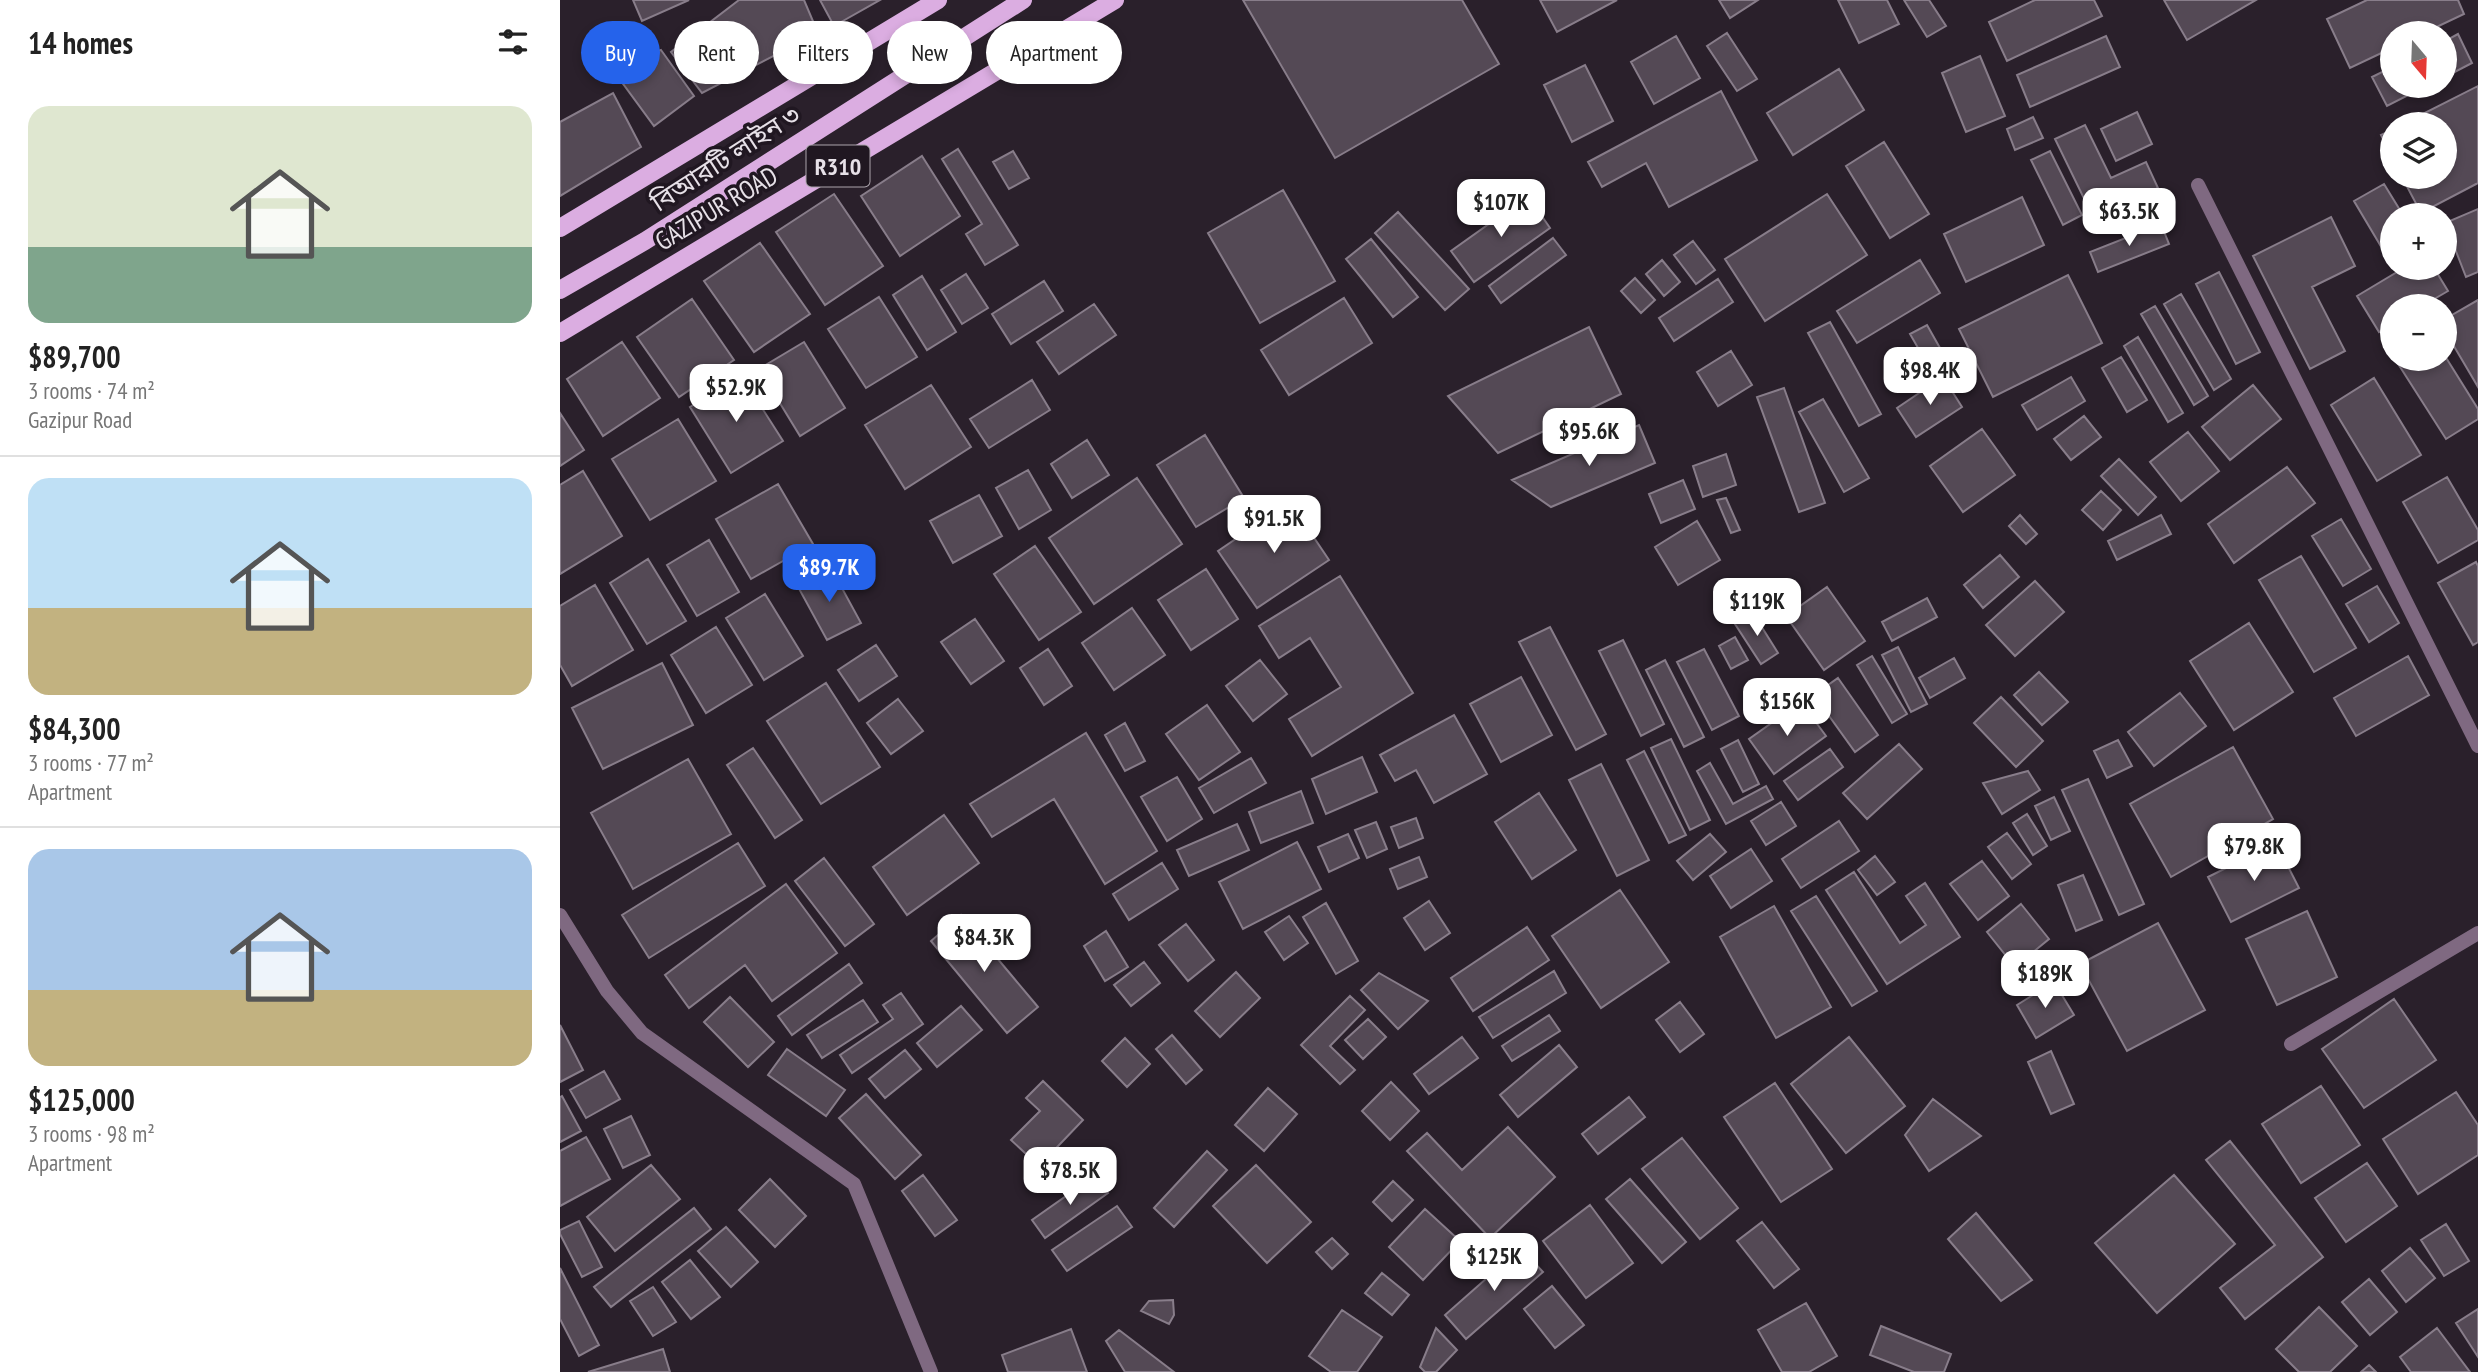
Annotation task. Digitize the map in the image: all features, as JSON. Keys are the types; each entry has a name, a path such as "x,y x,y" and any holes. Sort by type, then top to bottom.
{"main road":[{"path":"560,228 937,0"},
{"name":"বিআরটি লাইন ৩","path":"560,290 645,241 1023,0"},
{"name":"GAZIPUR ROAD","path":"560,332 1115,0"}],"street":[{"path":"2198,185 2478,746"},
{"path":"560,915 607,991 642,1032 854,1184 931,1372"},
{"path":"2291,1044 2478,933"}],"building":[{"path":"633,0 689,0 642,21"},
{"path":"739,0 804,0 813,21 773,21 773,56 759,64 759,21 712,21"},
{"path":"820,0 880,0 843,21 831,21"},
{"path":"1243,0 1462,0 1499,64 1335,158"},
{"path":"1540,0 1617,0 1557,32"},
{"path":"1719,0 1758,0 1730,18"},
{"path":"1838,0 1887,0 1899,24 1859,43"},
{"path":"1904,0 1929,0 1946,26 1927,37"},
{"path":"2035,0 2094,0 2102,16 2007,61 1989,22"},
{"path":"2164,0 2256,0 2187,40"},
{"path":"2367,0 2458,0 2464,14 2449,21 2380,21 2380,54 2350,68 2327,19"},
{"path":"1727,33 1757,79 1737,91 1707,46"},
{"path":"2457,35 2472,63 2457,71"},
{"path":"1676,36 1700,78 1654,104 1631,62"},
{"path":"2106,36 2120,67 2030,107 2017,75"},
{"path":"660,50 674,68 674,84 685,84 694,96 654,126 623,84 660,84"},
{"path":"1980,56 2005,116 1966,132 1942,73"},
{"path":"1585,65 1613,121 1572,142 1544,85"},
{"path":"1839,69 1864,110 1793,155 1767,113"},
{"path":"2380,73 2380,92 2372,77"},
{"path":"695,84 719,84 702,93"},
{"path":"2478,86 2478,183 2440,203 2416,203 2408,189 2457,189 2457,112 2427,112"},
{"path":"1721,91 1757,160 1669,207 1646,163 1602,187 1588,162"},
{"path":"613,93 641,147 560,196 560,122"},
{"path":"2383,98 2403,98 2387,106"},
{"path":"2137,112 2152,144 2116,161 2101,129"},
{"path":"2033,117 2043,138 2015,150 2007,129"},
{"path":"2085,125 2111,178 2146,162 2158,188 2094,219 2055,139"},
{"path":"1884,142 1929,214 1890,238 1846,166"},
{"path":"958,149 1018,245 985,265 966,234 982,224 942,159"},
{"path":"1013,151 1029,178 1009,189 993,162"},
{"path":"2050,151 2082,215 2063,225 2031,160"},
{"path":"922,156 960,216 900,256 861,196"},
{"path":"2380,186 2380,189 2387,189 2396,203 2380,203 2380,245 2354,201"},
{"path":"1283,190 1335,281 1260,323 1208,233"},
{"path":"834,194 883,266 825,305 776,232"},
{"path":"1827,194 1867,255 1765,321 1725,259"},
{"path":"1528,196 1550,228 1474,282 1451,251"},
{"path":"2022,197 2044,245 1966,282 1944,234"},
{"path":"2478,209 2478,272 2466,277 2457,254 2457,218"},
{"path":"1398,212 1469,289 1445,310 1375,233"},
{"path":"2331,217 2355,266 2312,287 2345,351 2310,369 2253,256"},
{"path":"2161,224 2169,244 2098,272 2090,252"},
{"path":"1553,238 1566,255 1501,303 1489,286"},
{"path":"1371,239 1418,297 1393,317 1346,259"},
{"path":"1693,241 1715,270 1696,284 1674,255"},
{"path":"760,243 810,314 754,352 704,281"},
{"path":"1662,260 1680,282 1664,296 1646,274"},
{"path":"1920,260 1940,293 1857,343 1837,311"},
{"path":"2219,272 2260,352 2236,364 2196,284"},
{"path":"966,274 988,308 962,324 941,290"},
{"path":"2068,275 2102,343 1993,397 1959,329"},
{"path":"922,276 956,332 927,350 893,295"},
{"path":"1635,278 1655,300 1641,313 1621,291"},
{"path":"1718,279 1733,302 1674,341 1659,318"},
{"path":"2384,280 2441,280 2448,291 2443,294 2380,294 2379,332 2357,296"},
{"path":"1044,281 1063,311 1011,344 992,314"},
{"path":"2181,294 2231,379 2214,390 2164,304"},
{"path":"879,297 917,357 866,388 828,329"},
{"path":"1344,298 1372,343 1289,395 1261,350"},
{"path":"692,299 734,360 679,397 637,337"},
{"path":"2478,300 2478,387 2457,351 2457,312"},
{"path":"1094,304 1116,335 1059,374 1037,342"},
{"path":"2155,306 2208,396 2194,405 2141,314"},
{"path":"1830,322 1881,414 1859,426 1808,333"},
{"path":"1927,325 1949,364 1933,374 1910,334"},
{"path":"1589,327 1621,394 1498,453 1448,396"},
{"path":"2138,337 2183,413 2168,422 2124,346"},
{"path":"622,342 660,398 603,436 567,379"},
{"path":"804,342 845,408 800,436 759,369"},
{"path":"1731,351 1752,385 1718,406 1697,372"},
{"path":"2121,357 2147,400 2127,412 2102,368"},
{"path":"2403,371 2454,371 2478,409 2478,419 2446,439"},
{"path":"741,375 783,441 731,473 690,407"},
{"path":"1943,377 1962,407 1916,437 1897,408"},
{"path":"2071,377 2085,401 2037,430 2022,405"},
{"path":"2374,378 2421,455 2377,481 2331,405"},
{"path":"1032,380 1050,410 989,448 970,419"},
{"path":"931,385 971,447 905,489 865,425"},
{"path":"2253,385 2281,419 2230,460 2202,427"},
{"path":"1784,388 1825,503 1799,512 1757,397"},
{"path":"1823,399 1869,478 1844,492 1799,412"},
{"path":"560,413 584,450 560,466"},
{"path":"2084,416 2101,437 2071,460 2054,439"},
{"path":"678,419 716,481 650,520 612,459"},
{"path":"1639,425 1655,463 1551,507 1512,480"},
{"path":"1982,429 2015,475 1963,512 1930,466"},
{"path":"2188,432 2219,471 2181,501 2150,462"},
{"path":"1205,435 1244,498 1196,527 1157,465"},
{"path":"1087,440 1109,475 1072,498 1051,464"},
{"path":"1726,454 1736,485 1703,497 1693,466"},
{"path":"2119,459 2156,497 2138,515 2101,476"},
{"path":"2287,467 2315,503 2234,563 2208,524"},
{"path":"1028,470 1051,510 1019,529 996,488"},
{"path":"583,471 622,536 560,574 560,485"},
{"path":"2447,477 2478,530 2478,540 2438,563 2403,502"},
{"path":"1137,478 1182,544 1094,604 1049,538"},
{"path":"1683,480 1695,509 1661,523 1649,494"},
{"path":"778,484 813,544 751,579 716,519"},
{"path":"2101,491 2121,510 2103,530 2082,510"},
{"path":"979,495 1002,536 953,563 930,521"},
{"path":"1726,498 1740,530 1731,533 1717,500"},
{"path":"1290,502 1329,560 1257,608 1218,551"},
{"path":"2020,515 2037,534 2026,544 2009,526"},
{"path":"2161,515 2171,534 2117,560 2108,541"},
{"path":"2341,519 2371,569 2343,586 2312,536"},
{"path":"1697,521 1720,560 1678,585 1655,547"},
{"path":"709,540 739,592 697,616 667,565"},
{"path":"1035,546 1081,612 1039,640 994,574"},
{"path":"2000,555 2019,577 1983,608 1964,585"},
{"path":"2301,556 2356,648 2314,672 2259,580"},
{"path":"648,559 686,621 647,644 610,583"},
{"path":"2476,562 2478,642 2473,645 2438,583"},
{"path":"831,568 861,623 827,640 797,585"},
{"path":"1206,569 1238,619 1191,650 1158,600"},
{"path":"1340,576 1413,693 1312,756 1289,719 1341,687 1310,638 1279,658 1259,626"},
{"path":"2035,581 2064,612 2015,656 1986,625"},
{"path":"595,585 633,650 572,686 560,665 560,606"},
{"path":"2377,586 2399,623 2369,642 2346,604"},
{"path":"1827,587 1865,641 1824,670 1786,616"},
{"path":"765,594 803,656 764,680 726,618"},
{"path":"1927,598 1937,617 1892,641 1882,622"},
{"path":"1132,608 1165,655 1114,690 1082,643"},
{"path":"1753,613 1778,653 1761,664 1735,624"},
{"path":"975,619 1004,661 971,684 941,642"},
{"path":"2249,623 2293,692 2234,730 2190,661"},
{"path":"716,627 752,685 706,713 671,655"},
{"path":"1550,627 1606,734 1576,750 1519,642"},
{"path":"1735,637 1748,660 1731,669 1719,646"},
{"path":"1623,640 1664,724 1641,736 1599,651"},
{"path":"876,645 897,676 859,701 838,670"},
{"path":"1898,647 1927,704 1911,712 1882,655"},
{"path":"1048,649 1072,686 1044,705 1020,668"},
{"path":"1704,649 1739,716 1712,730 1677,662"},
{"path":"1872,656 1907,714 1892,723 1857,665"},
{"path":"2408,656 2429,695 2356,736 2334,698"},
{"path":"1954,658 1965,678 1930,698 1919,678"},
{"path":"1260,660 1287,694 1253,721 1226,686"},
{"path":"1665,660 1704,737 1684,747 1646,670"},
{"path":"662,663 693,725 603,769 572,708"},
{"path":"2039,672 2068,702 2042,725 2014,695"},
{"path":"1521,677 1552,735 1501,762 1470,704"},
{"path":"1838,678 1878,735 1855,752 1814,695"},
{"path":"826,683 880,767 821,804 767,721"},
{"path":"2180,693 2206,726 2154,766 2128,732"},
{"path":"2001,697 2043,741 2016,767 1974,723"},
{"path":"898,699 923,731 891,754 867,723"},
{"path":"1801,702 1826,736 1774,774 1749,739"},
{"path":"1207,705 1240,752 1199,780 1166,734"},
{"path":"1454,715 1487,774 1434,803 1416,770 1395,781 1380,755"},
{"path":"1125,723 1145,761 1125,771 1105,735"},
{"path":"1086,733 1157,851 1105,884 1054,799 992,837 970,804"},
{"path":"1671,739 1710,820 1690,830 1651,748"},
{"path":"1738,740 1759,784 1743,792 1721,749"},
{"path":"2118,740 2132,766 2107,778 2094,751"},
{"path":"1899,744 1922,769 1867,819 1843,793"},
{"path":"2233,747 2273,819 2171,877 2130,804"},
{"path":"753,748 802,820 775,838 727,765"},
{"path":"1830,749 1843,767 1798,800 1784,781"},
{"path":"1644,751 1686,835 1669,843 1627,760"},
{"path":"1362,757 1377,792 1326,814 1312,779"},
{"path":"1251,758 1266,783 1214,813 1199,788"},
{"path":"688,759 731,834 633,889 591,813"},
{"path":"1710,763 1733,804 1766,786 1773,799 1726,824 1697,771"},
{"path":"1601,764 1649,860 1617,876 1569,780"},
{"path":"2028,771 2040,790 2002,814 1983,783"},
{"path":"1177,777 1202,819 1167,841 1141,797"},
{"path":"2088,779 2144,904 2119,915 2062,790"},
{"path":"1301,791 1313,823 1261,843 1249,812"},
{"path":"1539,793 1576,850 1532,879 1495,822"},
{"path":"2054,797 2070,831 2051,840 2035,806"},
{"path":"1781,802 1796,826 1766,845 1751,821"},
{"path":"2027,814 2047,846 2033,855 2013,823"},
{"path":"944,815 979,863 907,915 873,867"},
{"path":"1416,818 1423,838 1399,848 1391,827"},
{"path":"1839,821 1859,851 1801,888 1782,859"},
{"path":"1376,822 1387,849 1367,858 1355,830"},
{"path":"1237,824 1249,850 1189,876 1177,850"},
{"path":"2007,833 2031,864 2012,879 1988,847"},
{"path":"1348,834 1359,858 1329,872 1318,847"},
{"path":"1710,834 1726,852 1693,880 1677,861"},
{"path":"1297,842 1321,889 1243,929 1219,882"},
{"path":"738,843 765,886 649,958 622,915"},
{"path":"2276,843 2299,888 2231,922 2208,877"},
{"path":"1751,849 1772,881 1731,908 1710,876"},
{"path":"1875,856 1895,882 1877,895 1858,870"},
{"path":"1419,857 1427,877 1398,889 1390,869"},
{"path":"824,858 874,924 845,946 795,881"},
{"path":"1982,861 2009,896 1978,920 1950,884"},
{"path":"1162,863 1178,889 1129,920 1113,894"},
{"path":"1854,872 1900,943 1926,925 1906,896 1925,883 1960,937 1887,984 1826,890"},
{"path":"2083,875 2102,920 2076,931 2058,885"},
{"path":"786,884 837,953 772,1001 745,965 689,1008 665,975"},
{"path":"1620,890 1669,962 1601,1008 1552,936"},
{"path":"1816,896 1877,991 1852,1006 1791,911"},
{"path":"1429,901 1450,933 1425,950 1404,918"},
{"path":"1326,903 1358,961 1336,974 1303,917"},
{"path":"2021,904 2049,939 2015,967 1987,932"},
{"path":"1774,906 1831,1007 1776,1038 1720,937"},
{"path":"2307,911 2337,977 2277,1005 2246,939"},
{"path":"961,915 1038,1007 1007,1033 931,941"},
{"path":"1289,916 1308,943 1284,960 1265,932"},
{"path":"2158,923 2205,1010 2127,1051 2080,964"},
{"path":"1186,924 1214,960 1188,981 1159,945"},
{"path":"1527,927 1549,960 1473,1011 1451,978"},
{"path":"1106,931 1128,967 1105,981 1084,946"},
{"path":"1144,962 1160,983 1131,1006 1114,985"},
{"path":"849,964 862,983 792,1035 778,1016"},
{"path":"1554,971 1566,993 1493,1038 1479,1017"},
{"path":"1236,972 1260,998 1220,1037 1195,1011"},
{"path":"1379,973 1428,1001 1398,1029 1361,990"},
{"path":"2054,982 2074,1015 2036,1038 2017,1005"},
{"path":"901,993 923,1024 852,1073 840,1055 893,1019 883,1005"},
{"path":"1350,996 1365,1010 1330,1046 1355,1070 1340,1084 1301,1045"},
{"path":"730,997 774,1042 748,1067 704,1022"},
{"path":"2394,999 2436,1060 2364,1108 2322,1049"},
{"path":"863,1000 878,1022 822,1058 807,1035"},
{"path":"1680,1002 1704,1034 1680,1052 1656,1020"},
{"path":"961,1006 982,1030 937,1067 917,1043"},
{"path":"1549,1015 1560,1031 1512,1061 1502,1046"},
{"path":"1368,1019 1386,1037 1363,1059 1345,1040"},
{"path":"560,1025 583,1070 560,1082"},
{"path":"1172,1035 1202,1070 1186,1084 1156,1049"},
{"path":"1462,1037 1478,1058 1429,1094 1414,1074"},
{"path":"1849,1037 1905,1106 1846,1153 1791,1084"},
{"path":"1125,1038 1150,1064 1127,1087 1102,1061"},
{"path":"1559,1045 1577,1067 1518,1117 1500,1095"},
{"path":"787,1049 845,1090 826,1116 768,1075"},
{"path":"905,1050 921,1069 885,1098 869,1079"},
{"path":"2051,1051 2074,1104 2051,1114 2028,1062"},
{"path":"604,1071 620,1099 586,1118 570,1090"},
{"path":"1043,1081 1083,1120 1039,1166 1011,1140 1040,1111 1026,1098"},
{"path":"1391,1082 1419,1111 1390,1140 1362,1111"},
{"path":"1775,1083 1832,1169 1781,1202 1724,1117"},
{"path":"2321,1086 2360,1145 2301,1183 2262,1124"},
{"path":"1268,1088 1297,1114 1264,1151 1235,1125"},
{"path":"2456,1092 2478,1125 2478,1155 2418,1194 2383,1139"},
{"path":"866,1094 921,1155 895,1179 839,1118"},
{"path":"562,1096 581,1131 560,1142 560,1097"},
{"path":"1629,1097 1645,1117 1598,1154 1582,1134"},
{"path":"1933,1099 1981,1136 1929,1171 1905,1135"},
{"path":"631,1116 650,1155 623,1168 604,1129"},
{"path":"1508,1127 1555,1177 1490,1238 1407,1151 1427,1133 1462,1170"},
{"path":"586,1137 610,1179 560,1206 560,1151"},
{"path":"1682,1138 1738,1208 1700,1239 1642,1169"},
{"path":"2230,1141 2323,1257 2245,1319 2220,1288 2275,1245 2206,1160"},
{"path":"1207,1151 1227,1170 1174,1227 1154,1208"},
{"path":"2367,1163 2397,1206 2346,1242 2315,1198"},
{"path":"651,1165 680,1199 615,1251 587,1217"},
{"path":"1256,1165 1311,1222 1267,1263 1213,1206"},
{"path":"923,1175 957,1220 935,1236 902,1191"},
{"path":"1096,1175 1108,1193 1045,1238 1032,1220"},
{"path":"2174,1175 2235,1244 2157,1313 2095,1243"},
{"path":"770,1179 806,1216 775,1247 739,1210"},
{"path":"1630,1179 1686,1242 1662,1263 1606,1199"},
{"path":"1393,1181 1413,1200 1392,1221 1373,1202"},
{"path":"1590,1205 1633,1263 1586,1298 1543,1241"},
{"path":"1117,1206 1132,1227 1067,1271 1052,1250"},
{"path":"694,1208 711,1229 611,1307 594,1287"},
{"path":"1425,1209 1460,1241 1423,1280 1389,1247"},
{"path":"1976,1213 2032,1280 2001,1301 1948,1239"},
{"path":"579,1221 602,1267 582,1277 560,1234 560,1230"},
{"path":"1762,1222 1799,1269 1774,1288 1737,1241"},
{"path":"2446,1224 2469,1261 2444,1276 2421,1240"},
{"path":"726,1227 758,1262 731,1287 698,1251"},
{"path":"1332,1238 1348,1254 1332,1269 1316,1252"},
{"path":"1521,1248 1543,1272 1466,1339 1445,1315"},
{"path":"2410,1248 2435,1278 2406,1302 2382,1271"},
{"path":"690,1260 720,1297 691,1319 662,1282"},
{"path":"560,1268 599,1345 579,1356 560,1319"},
{"path":"1382,1273 1409,1295 1392,1315 1365,1293"},
{"path":"2369,1279 2397,1312 2370,1335 2342,1302"},
{"path":"1552,1286 1584,1325 1555,1348 1524,1309"},
{"path":"653,1287 676,1322 653,1336 630,1301"},
{"path":"1173,1300 1174,1315 1169,1324 1141,1311 1149,1301"},
{"path":"1806,1303 1837,1356 1809,1372 1782,1372 1758,1330"},
{"path":"2319,1307 2357,1346 2330,1372 2299,1372 2276,1349"},
{"path":"2478,1309 2478,1357 2456,1323"},
{"path":"1342,1310 1382,1337 1357,1372 1331,1372 1309,1356"},
{"path":"1881,1326 1951,1354 1944,1372 1914,1372 1870,1355"},
{"path":"1436,1328 1457,1350 1436,1372 1425,1372 1420,1367"},
{"path":"2437,1328 2470,1372 2411,1372 2400,1357"},
{"path":"1071,1329 1087,1372 1008,1372 1002,1355"},
{"path":"1119,1330 1174,1372 1125,1372 1106,1341"},
{"path":"663,1349 670,1372 588,1372"},
{"path":"2369,1365 2376,1372 2361,1372"}]}
